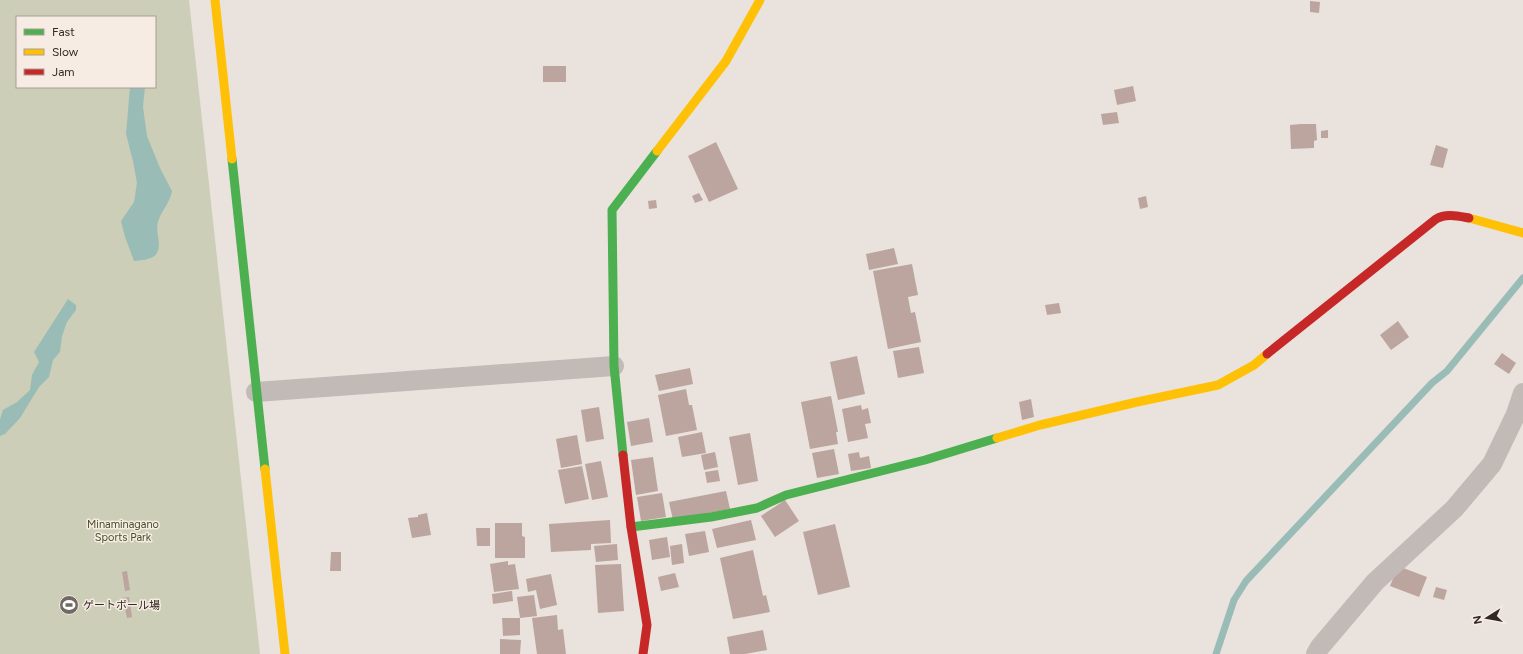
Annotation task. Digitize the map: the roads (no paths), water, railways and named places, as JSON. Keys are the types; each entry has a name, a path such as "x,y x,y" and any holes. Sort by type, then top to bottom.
{"street":[{"path":"215,0 285,654"},
{"path":"643,654 647,625 631,527 614,366 612,210 726,61 760,0"},
{"path":"631,527 710,517 757,508 786,495 925,460 1040,426 1137,402 1218,385 1254,365 1416,234 1441,216 1466,217 1507,230 1523,233"},
{"path":"256,392 614,366"},
{"path":"1316,654 1320,647 1375,582 1454,509 1492,464 1516,414 1523,394"}],"water":[{"path":"130,88 145,88 143,107 147,136 160,168 172,191 157,226 159,246 157,253 153,257 134,261 121,221 134,202 137,183 126,134"},
{"path":"68,299 76,305 76,310 67,322 62,336 60,352 53,360 49,377 39,387 20,418 5,434 0,436 0,419 3,410 17,402 30,390 32,375 39,362 34,352"}],"waterway":[{"path":"1216,654 1234,600 1246,581 1432,383 1447,371 1523,278"}],"place":[{"name":"ゲートボール場","path":"69,605"}],"park label":[{"name":"Minaminagano Sports Park","path":"123,530"}]}
